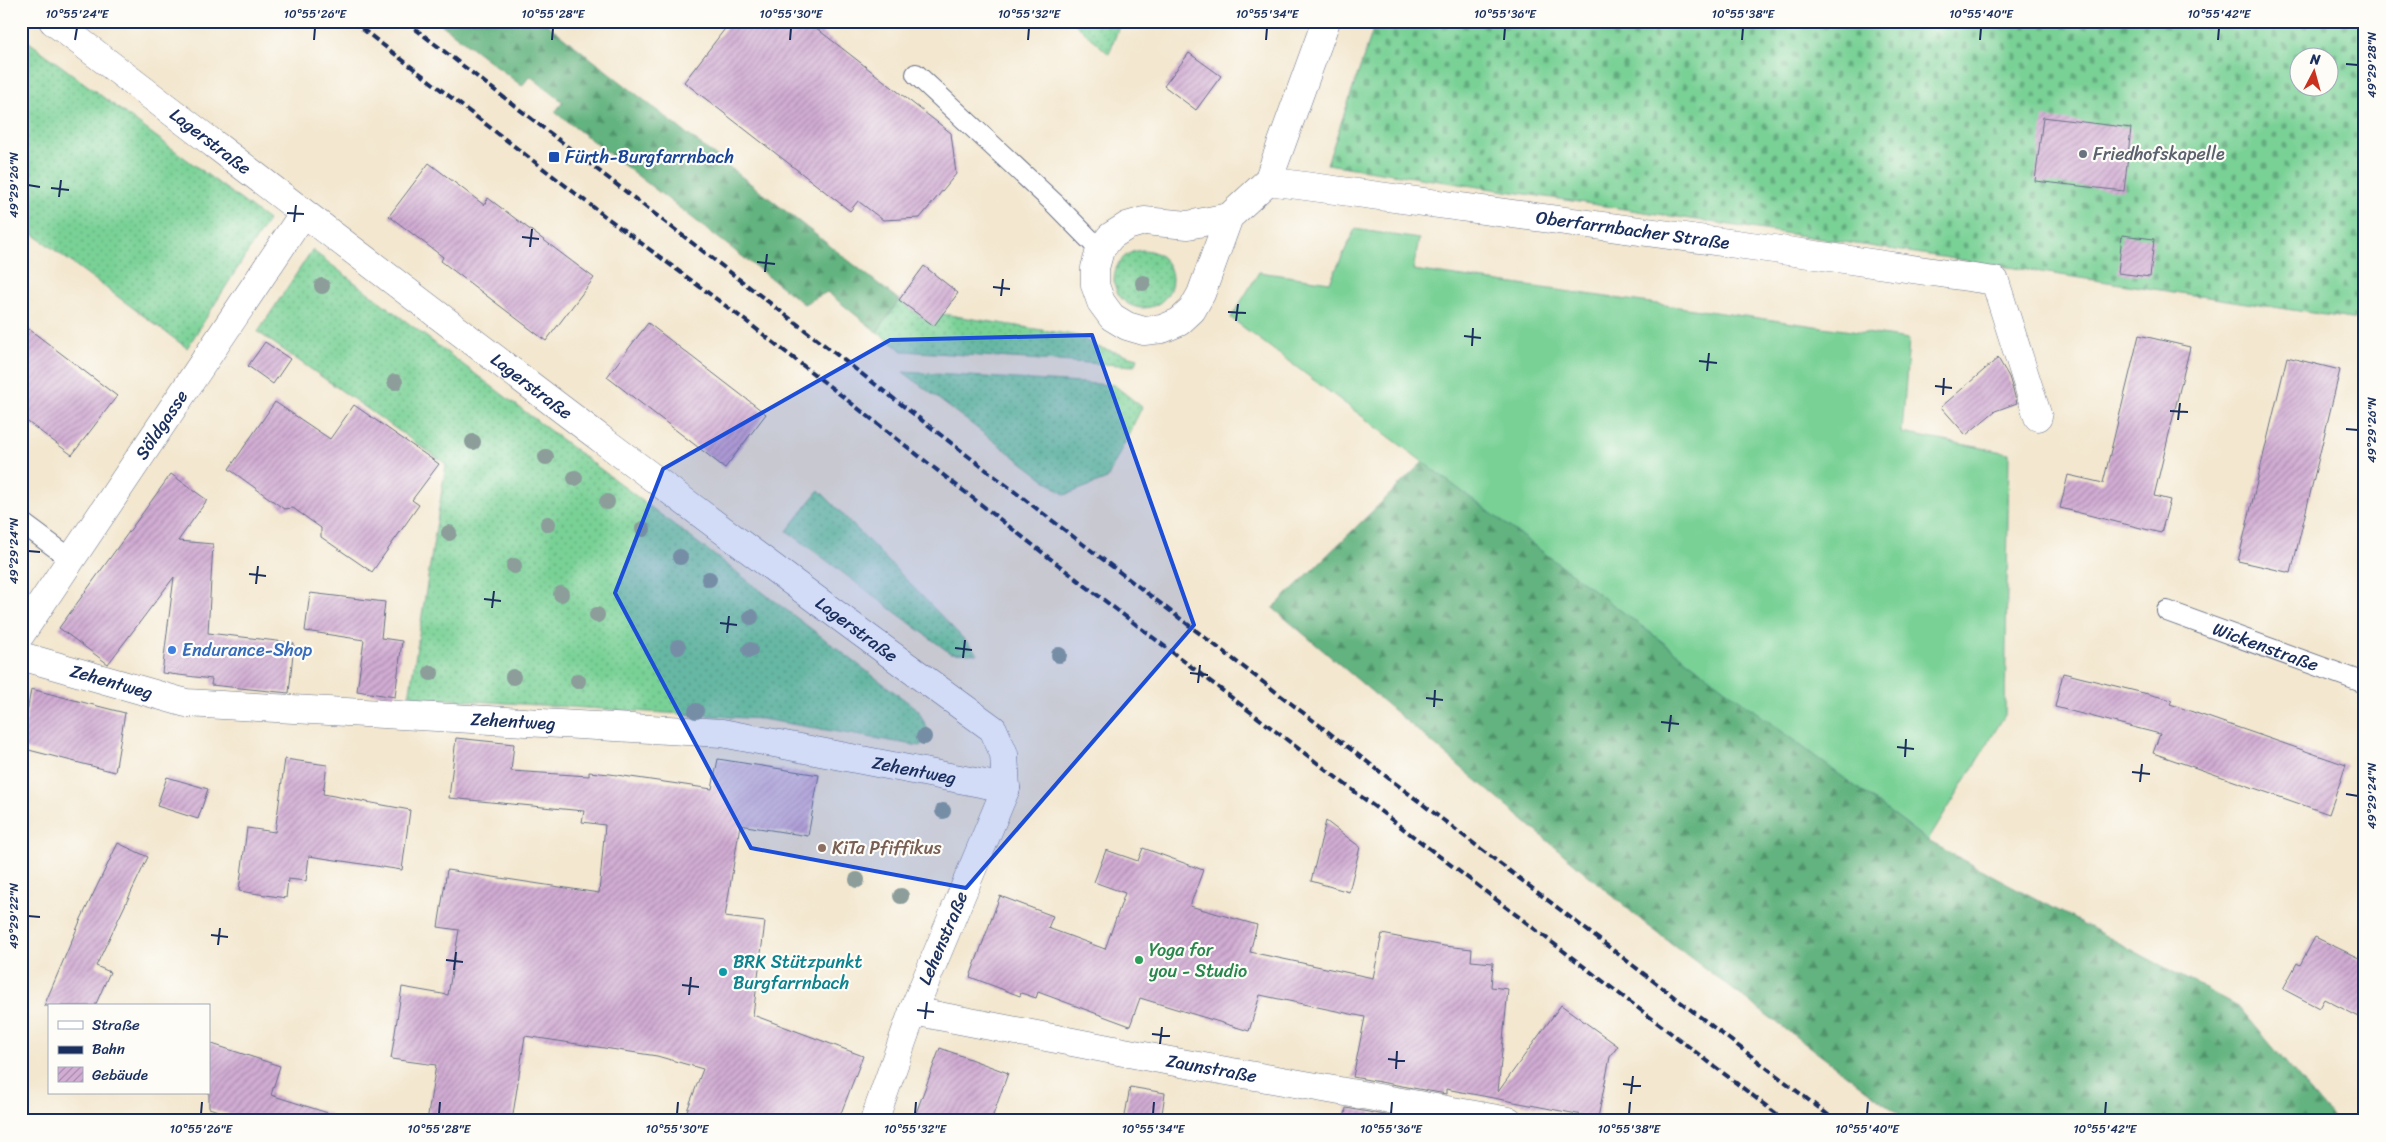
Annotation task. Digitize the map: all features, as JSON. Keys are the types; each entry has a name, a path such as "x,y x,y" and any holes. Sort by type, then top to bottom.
{"street":[{"name":"Lagerstraße","path":"53,21 303,214 800,588 993,728 1004,754"},
{"path":"1229,217 1188,225 1144,221 1127,226 1111,236 1100,250 1095,268 1095,285 1106,310 1112,317 1127,326 1144,331 1162,329 1179,322 1192,310 1201,294 1229,217 1268,181 1326,21"},
{"name":"Oberfarrnbacher Straße","path":"1268,181 1781,250 1994,281 2038,417"},
{"name":"Söldgasse","path":"21,634 303,214"},
{"name":"Zehentweg","path":"21,656 186,703 722,733 1006,788"},
{"name":"Lehenstraße","path":"874,1121 913,1011 1006,788 1004,754"},
{"name":"Zaunstraße","path":"913,1011 1430,1114 1509,1121"}],"lane":[{"path":"916,74 1054,203 1100,250"},
{"path":"21,522 71,559"},
{"name":"Wickenstraße","path":"2167,611 2365,683"}],"highlighted area":[{"path":"1092,335 1194,625 966,888 751,848 615,593 663,469 890,340"}],"green space":[{"path":"437,21 543,21 899,300 877,332 827,292 804,304 555,112 563,102 530,76 522,86"},
{"path":"1072,21 1121,21 1109,54"},
{"path":"1376,21 2365,21 2365,321 1327,164"},
{"path":"21,36 268,220 187,348 21,225"},
{"path":"1355,229 1419,239 1413,270 1909,339 1902,433 2009,453 2005,715 1928,841 1231,318 1259,272 1330,282"},
{"path":"312,250 918,710 930,734 920,746 762,719 409,697 446,464 258,332"},
{"path":"1137,250 1149,250 1164,258 1172,273 1172,285 1164,300 1149,308 1137,308 1122,300 1114,285 1114,273 1122,258"},
{"path":"899,300 933,325 943,314 1079,336 1097,347 1138,358 1134,366 903,351 877,332"},
{"path":"903,372 1114,385 1142,407 1107,479 1065,495"},
{"path":"1423,462 1928,841 2239,1007 2335,1121 1908,1121 1647,925 1273,608"},
{"path":"819,490 978,654 950,653 787,531"}],"building":[{"path":"731,21 807,21 951,133 956,174 920,218 883,220 858,201 850,211 684,82"},
{"path":"1189,53 1221,76 1196,110 1164,86"},
{"name":"Friedhofskapelle","path":"2043,117 2131,128 2124,191 2035,181"},
{"path":"429,163 484,205 488,198 594,278 546,341 441,261 443,257 389,216"},
{"path":"2122,235 2154,239 2150,277 2118,273"},
{"path":"924,266 958,293 934,326 899,300"},
{"path":"21,323 117,396 72,455 21,417"},
{"path":"648,323 766,414 725,468 607,377"},
{"path":"2139,335 2190,347 2154,496 2170,500 2161,533 2060,508 2068,475 2103,483"},
{"path":"265,342 290,359 273,384 248,366"},
{"path":"2287,357 2340,370 2291,573 2238,561"},
{"path":"1998,358 2009,377 2017,403 1995,411 1966,435 1941,407"},
{"path":"275,402 330,439 354,405 439,464 412,500 419,505 372,572 321,537 321,528 293,508 284,509 229,469"},
{"path":"171,474 207,500 178,541 213,544 208,633 294,643 289,693 211,685 212,679 162,673 174,577 108,664 59,628"},
{"path":"310,593 385,602 381,638 402,641 395,697 357,691 364,640 305,631"},
{"path":"2063,673 2172,700 2170,704 2346,765 2329,814 2153,753 2160,734 2055,707"},
{"path":"31,689 125,713 115,772 21,748"},
{"path":"456,738 514,744 511,771 589,776 589,772 712,789 718,759 819,775 808,836 740,825 725,917 765,922 753,1015 863,1056 838,1121 683,1121 703,1069 657,1056 525,1036 512,1121 427,1121 436,1065 391,1059 402,987 448,995 459,930 438,927 447,870 599,893 605,825 582,822 584,811 449,798"},
{"path":"285,759 327,765 323,794 410,810 402,870 309,856 306,881 288,879 286,898 239,891 247,828 275,832"},
{"path":"167,777 208,789 198,819 157,806"},
{"path":"1326,821 1360,847 1349,892 1311,881"},
{"path":"118,843 148,857 96,966 110,972 96,1004 48,1004 48,1006 44,1006 81,919"},
{"path":"1143,848 1203,870 1190,906 1257,925 1250,952 1373,978 1382,934 1444,946 1472,949 1471,961 1493,963 1491,987 1508,989 1498,1092 1561,1005 1618,1046 1610,1057 1598,1118 1446,1089 1446,1094 1353,1077 1365,1017 1260,995 1249,1031 1140,998 1130,1026 1038,992 1036,998 1021,993 1020,996 970,977 1000,896 1053,916 1048,928 1105,949 1125,893 1094,882 1106,850 1138,861"},
{"path":"2315,937 2365,961 2365,1020 2324,999 2319,1008 2283,989 2297,963 2300,965"},
{"path":"210,1043 280,1066 271,1095 331,1114 330,1121 249,1121 209,1108"},
{"path":"940,1048 1008,1073 991,1121 913,1121"},
{"path":"1130,1087 1165,1093 1161,1121 1124,1121"},
{"path":"1346,1108 1418,1121 1344,1121"}],"railway":[{"path":"352,21 606,217 746,321 1079,581 1786,1121"},
{"path":"405,21 968,456 1836,1121"}],"place":[{"name":"Friedhofskapelle","path":"2083,154"},
{"name":"Fürth-Burgfarrnbach","path":"554,157"},
{"name":"Endurance-Shop","path":"172,650"},
{"name":"KiTa Pfiffikus","path":"822,848"},
{"name":"Yoga for you - Studio","path":"1139,960"},
{"name":"BRK Stützpunkt Burgfarrnbach","path":"723,972"}]}
